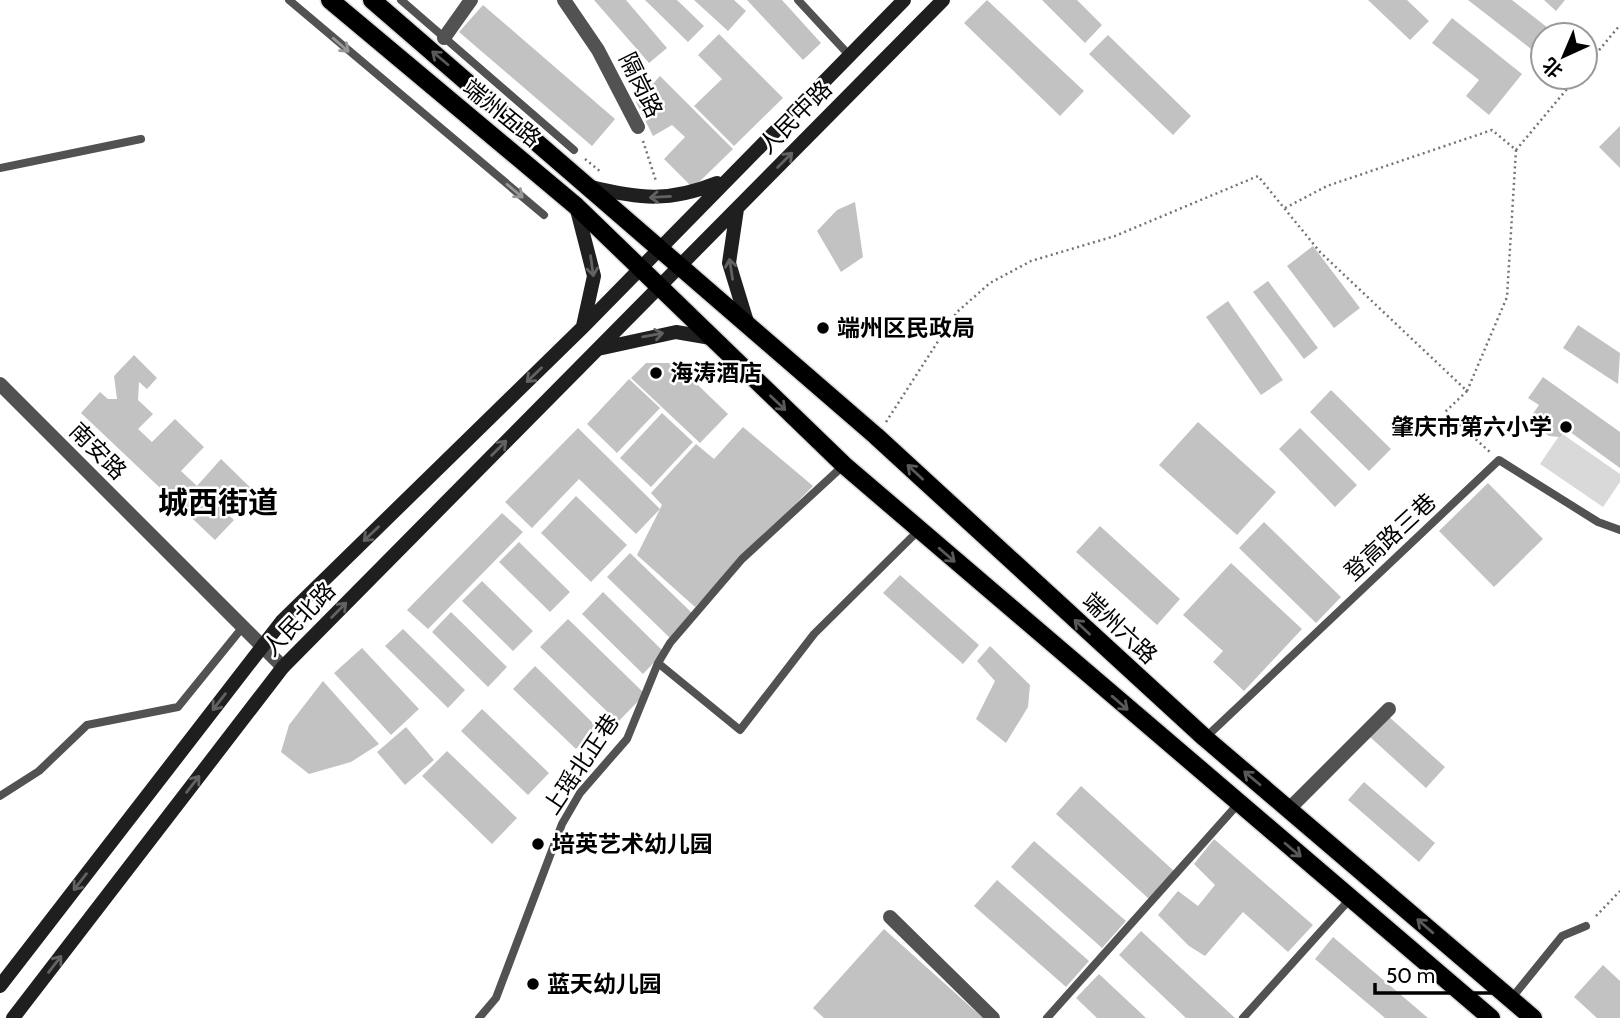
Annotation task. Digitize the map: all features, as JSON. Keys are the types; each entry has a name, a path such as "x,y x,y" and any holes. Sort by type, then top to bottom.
{"main road":[{"name":"端州五路","path":"330,0 576,206 659,287"},
{"name":"端州五路","path":"372,0 592,187 680,266"},
{"name":"人民中路","path":"639,268 904,0"},
{"name":"人民中路","path":"659,287 943,0"},
{"path":"592,187 633,197 661,198 690,194 725,179"},
{"path":"576,206 594,276 583,327"},
{"path":"737,209 729,263 748,326"},
{"name":"端州六路","path":"680,266 876,436 1205,737 1533,1018"},
{"name":"人民北路","path":"0,986 282,621 583,327 639,268"},
{"path":"659,287 844,465 919,531 1491,1018"},
{"name":"人民北路","path":"13,1018 284,667 659,287"},
{"path":"596,313 614,331"},
{"path":"596,349 676,332 711,338"}],"street":[{"path":"444,38 471,0"},
{"name":"隔岗路","path":"564,0 598,50 638,127"},
{"name":"南安路","path":"0,384 284,667"},
{"path":"1289,809 1389,709"},
{"path":"890,917 993,1018"}],"lane":[{"path":"289,0 544,215"},
{"path":"401,0 574,150"},
{"path":"798,0 849,55"},
{"path":"0,168 141,139"},
{"path":"1499,460 1598,522 1620,530"},
{"name":"登高路三巷","path":"1205,737 1499,460"},
{"name":"上瑶北正巷","path":"479,1018 496,998 562,824 580,793 626,739 658,663 670,643 742,559 844,465"},
{"path":"658,663 740,730 814,634 919,531"},
{"path":"0,796 39,771 87,725 178,707 242,628"},
{"path":"1047,1018 1238,804"},
{"path":"1243,1018 1350,899"},
{"path":"1511,999 1562,936 1586,926"}],"path":[{"path":"1599,50 1620,25"},
{"path":"1499,460 1445,412 1466,391 1507,297 1516,150 1565,91"},
{"name":"隔岗路","path":"638,127 661,198"},
{"path":"1285,209 1327,186 1492,130 1516,150"},
{"path":"876,436 957,312 990,283 1031,261 1115,236 1258,176 1320,252 1466,391"},
{"path":"1586,926 1620,891"}],"shaded area":[{"path":"1561,433 1620,474 1620,482 1603,507 1540,464"}],"building":[{"path":"594,0 626,0 667,48 649,63"},
{"path":"645,0 677,0 704,26 688,42"},
{"path":"694,0 734,0 746,11 728,31"},
{"path":"747,0 782,0 821,43 803,60"},
{"path":"987,0 1084,91 1060,116 964,23"},
{"path":"1042,0 1077,0 1102,25 1085,43"},
{"path":"1368,0 1407,0 1429,21 1410,40"},
{"path":"1468,0 1512,0 1539,21 1529,21 1529,47"},
{"path":"1544,0 1565,0 1556,11"},
{"path":"483,5 615,119 592,146 459,32"},
{"path":"1452,18 1522,74 1489,115 1466,96 1479,80 1432,43"},
{"path":"719,34 783,98 734,146 694,106 722,79 698,55"},
{"path":"1108,35 1191,116 1173,135 1089,54"},
{"path":"660,76 733,149 693,188 664,159 685,137 672,125 653,136 636,102"},
{"path":"1620,126 1620,168 1599,147"},
{"path":"855,202 863,257 841,272 817,231 837,210"},
{"path":"1313,246 1360,308 1334,328 1287,266"},
{"path":"1268,281 1318,348 1304,359 1253,292"},
{"path":"1228,301 1283,380 1261,395 1206,317"},
{"path":"1578,325 1620,353 1618,384 1563,348"},
{"path":"134,355 157,378 147,389 139,382 138,400 153,414 138,429 152,442 175,419 204,447 181,471 197,486 221,459 256,493 241,509 230,499 221,508 234,520 215,540 81,413 100,392 108,399 117,399 114,376"},
{"path":"646,363 675,363 728,414 700,443 631,378"},
{"path":"1543,377 1620,432 1620,468 1566,429 1560,437 1549,436 1534,425 1532,415 1539,405 1528,398"},
{"path":"629,379 660,408 617,453 587,424"},
{"path":"1331,390 1391,449 1369,471 1310,412"},
{"path":"662,413 693,442 651,487 620,458"},
{"path":"1198,422 1276,492 1237,535 1159,465"},
{"path":"743,427 813,486 695,607 637,555 662,505 651,493 696,444 714,459"},
{"path":"578,428 660,509 636,534 579,479 532,528 505,502"},
{"path":"1300,428 1357,485 1335,507 1279,449"},
{"path":"1488,483 1543,539 1494,587 1439,531"},
{"path":"576,496 627,545 591,582 541,533"},
{"path":"502,513 523,532 428,629 407,610"},
{"path":"1264,522 1341,597 1316,623 1239,548"},
{"path":"1100,526 1180,599 1157,625 1076,552"},
{"path":"519,542 570,592 550,612 499,562"},
{"path":"630,553 693,614 670,638 607,577"},
{"path":"1231,563 1302,629 1244,691 1213,662 1223,651 1183,615"},
{"path":"900,575 979,645 963,664 883,593"},
{"path":"482,581 533,631 513,651 462,601"},
{"path":"603,592 664,652 643,674 582,614"},
{"path":"451,612 507,667 488,687 432,632"},
{"path":"568,619 645,694 618,722 540,647"},
{"path":"403,629 465,690 448,708 385,646"},
{"path":"990,646 1030,685 1028,707 1006,743 976,719 995,681 977,661"},
{"path":"362,648 419,709 391,735 334,673"},
{"path":"535,666 597,727 576,749 513,689"},
{"path":"323,681 379,744 351,762 309,774 281,752 289,725"},
{"path":"482,709 549,773 528,795 461,731"},
{"path":"1387,715 1445,767 1426,788 1369,736"},
{"path":"406,727 434,760 405,785 377,752"},
{"path":"447,751 517,818 492,844 422,776"},
{"path":"1364,782 1435,843 1419,862 1348,800"},
{"path":"1081,786 1174,871 1149,899 1056,814"},
{"path":"1214,839 1313,925 1288,952 1243,912 1205,956 1189,946 1158,915 1178,891 1198,906 1215,885 1194,864"},
{"path":"1034,841 1126,921 1102,948 1011,867"},
{"path":"997,880 1089,961 1066,987 974,906"},
{"path":"884,929 983,1018 824,1018 813,1008"},
{"path":"1141,931 1235,1018 1186,1018 1119,955"},
{"path":"1333,937 1428,1018 1385,1018 1315,959"},
{"path":"1603,965 1620,981 1620,1018 1597,1018 1574,997"},
{"path":"1099,974 1146,1018 1097,1018 1076,998"}],"place":[{"name":"端州区民政局","path":"823,328"},
{"name":"海涛酒店","path":"656,373"},
{"name":"肇庆市第六小学","path":"1566,427"},
{"name":"培英艺术幼儿园","path":"538,844"},
{"name":"蓝天幼儿园","path":"533,984"}],"district":[{"name":"城西街道","path":"218,502"}]}
